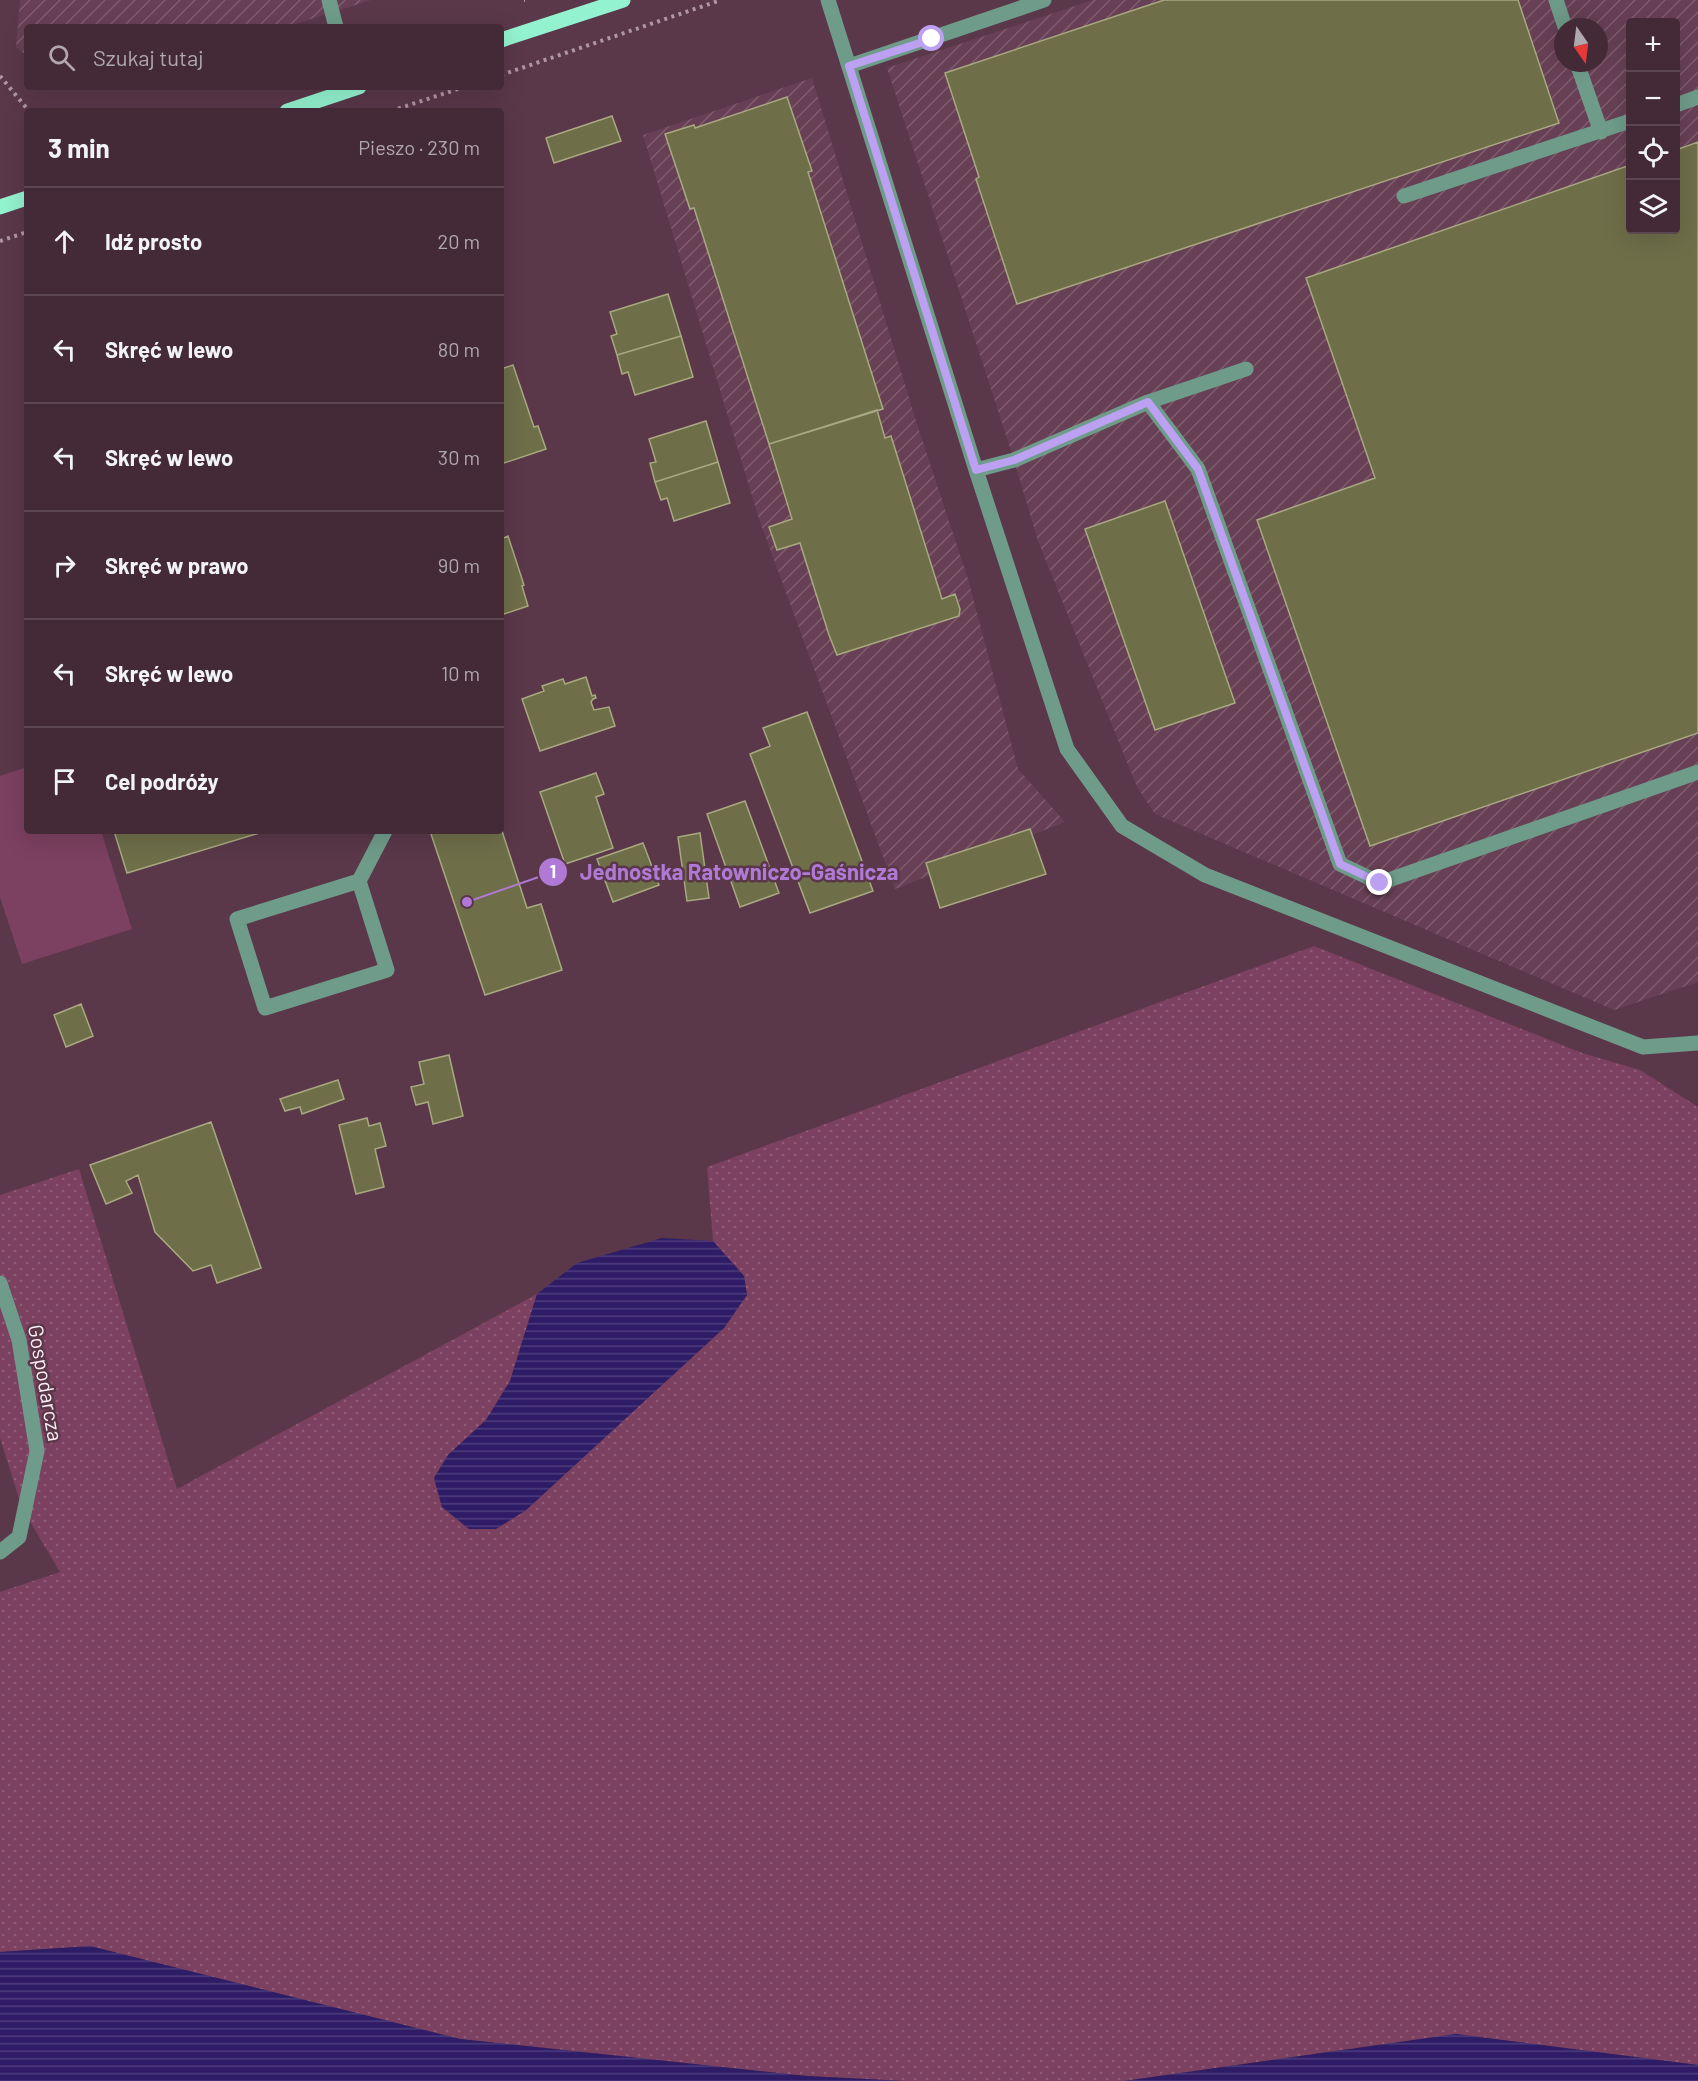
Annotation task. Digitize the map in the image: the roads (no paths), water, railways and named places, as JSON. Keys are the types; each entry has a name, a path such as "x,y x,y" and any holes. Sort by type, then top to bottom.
{"main road":[{"path":"504,39 623,0"},
{"path":"296,108 349,90"},
{"path":"0,207 24,199"}],"street":[{"path":"329,0 335,24"},
{"path":"828,0 976,470 1067,749 1122,826 1205,875 1643,1047 1698,1043"},
{"path":"849,66 1044,0"},
{"path":"1556,0 1562,18"},
{"path":"1580,72 1601,132"},
{"path":"1680,104 1698,97"},
{"path":"1404,196 1626,123"},
{"path":"976,470 1014,460 1148,402 1246,369"},
{"path":"1148,402 1198,469 1340,864 1380,883 1698,772"},
{"path":"359,881 237,919 265,1008 387,970 359,881 383,834"},
{"name":"Gospodarcza","path":"0,1283 19,1340 37,1451 19,1538 0,1552"}],"place":[{"name":"Jednostka Ratowniczo-Gaśnicza","path":"467,902"}]}
